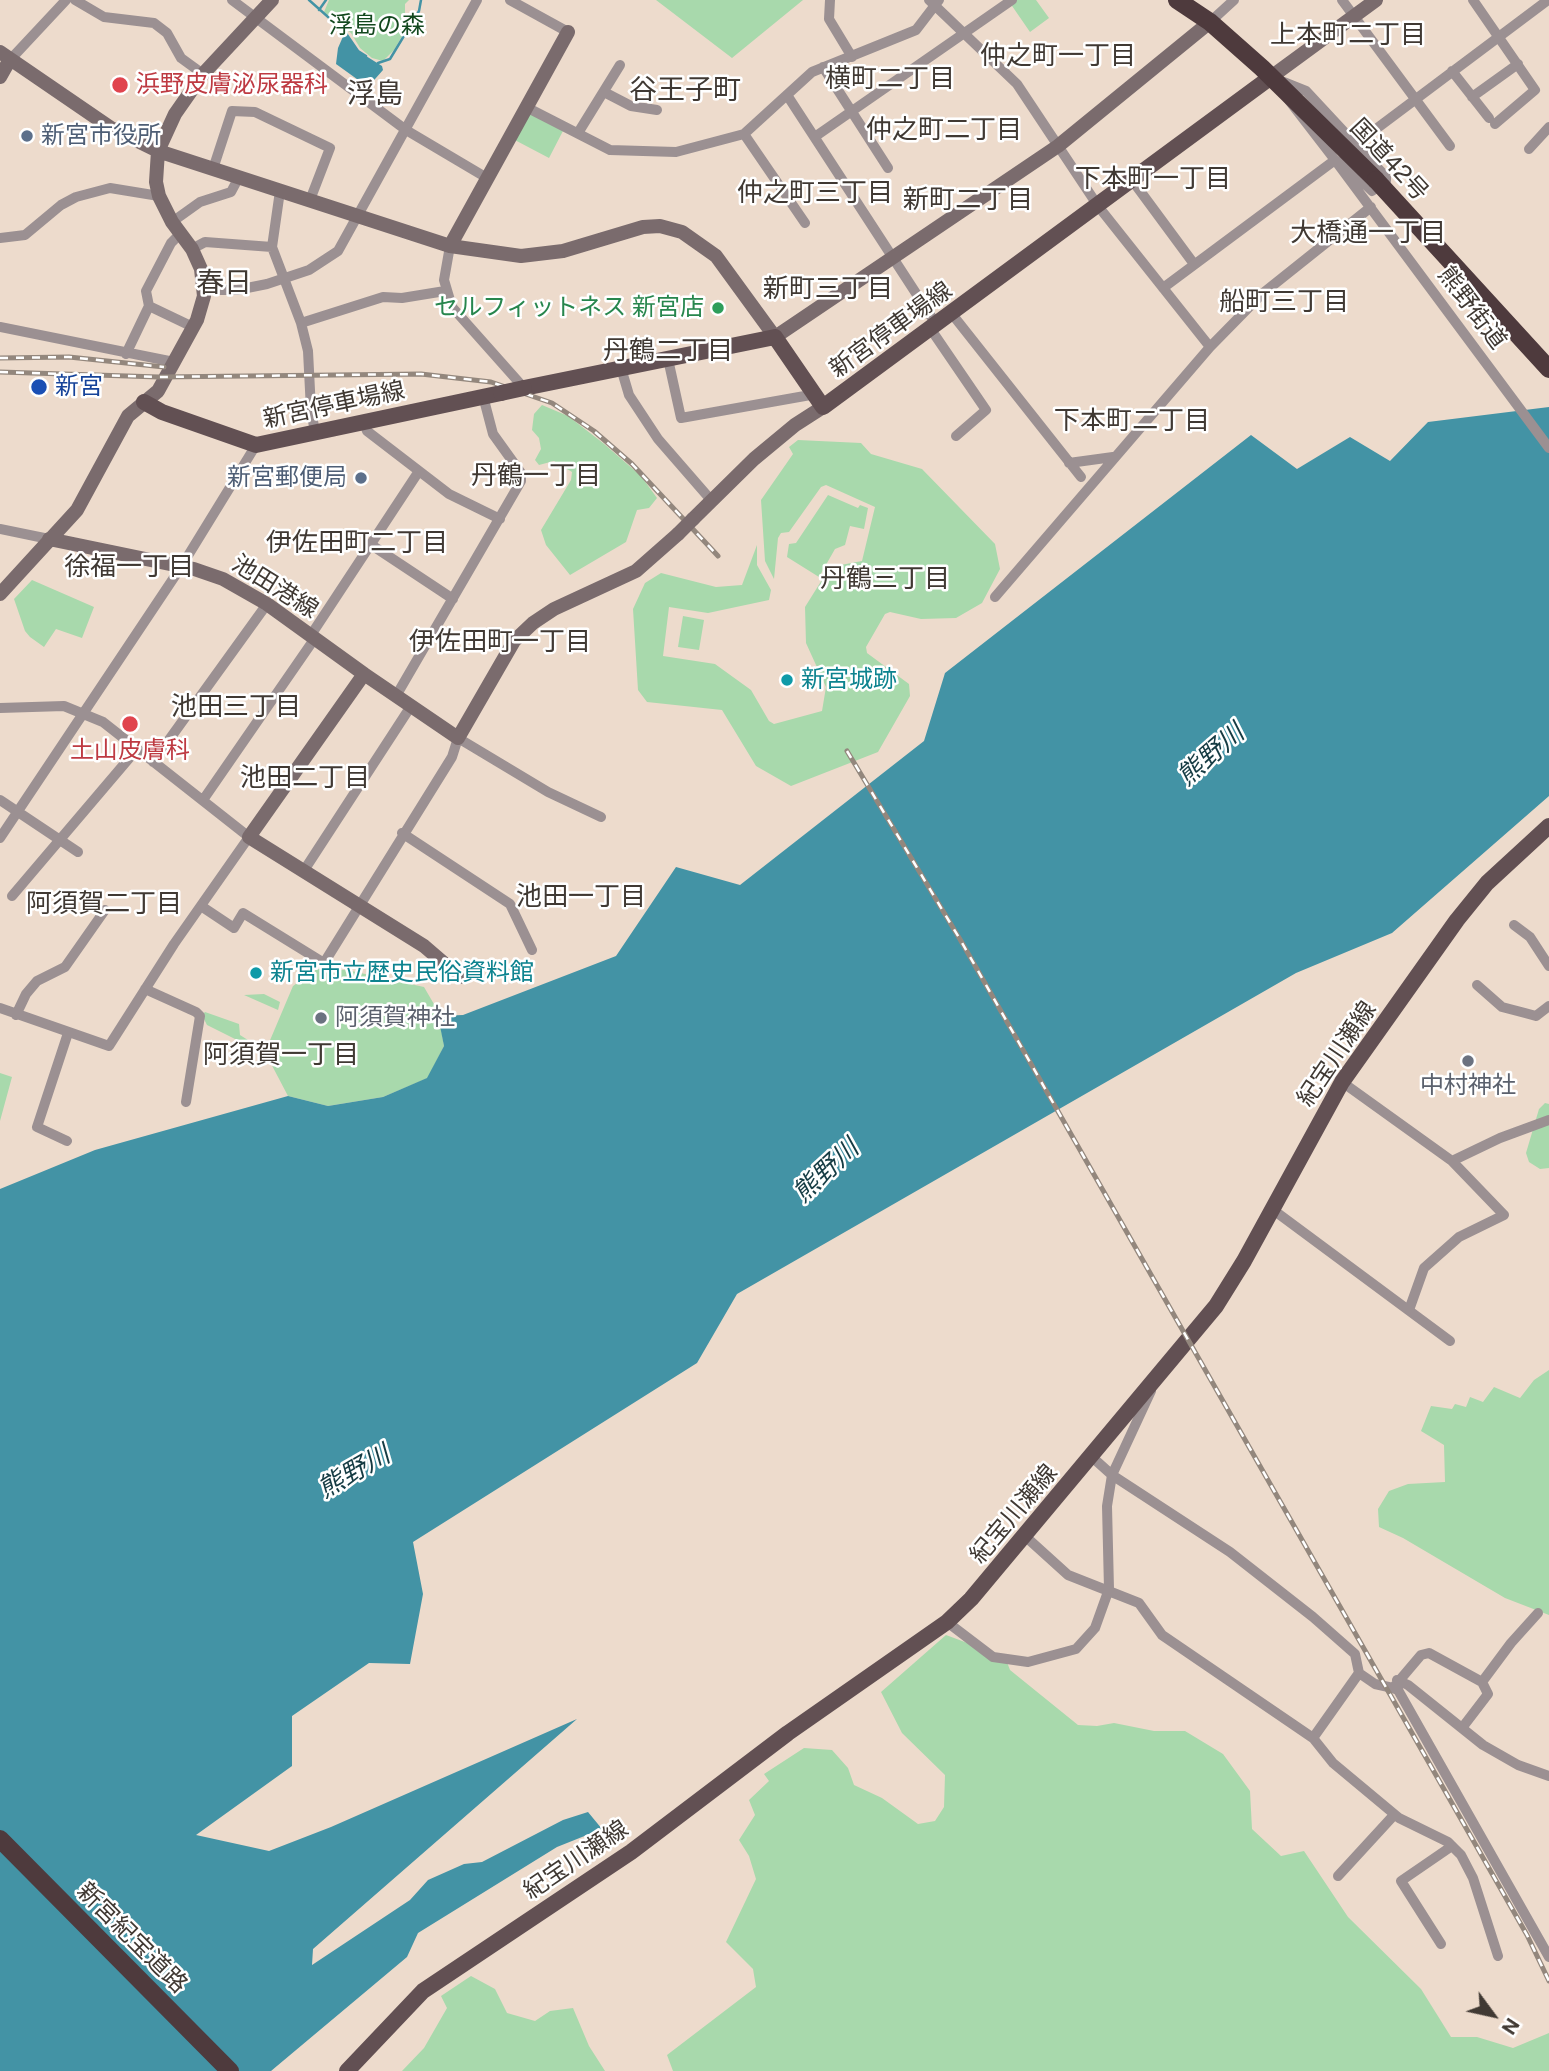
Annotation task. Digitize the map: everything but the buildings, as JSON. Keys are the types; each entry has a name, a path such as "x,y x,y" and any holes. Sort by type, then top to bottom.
{"highway":[{"name":"国道42号","path":"1177,0 1209,22 1271,77 1376,180 1549,369"},
{"name":"新宮紀宝道路","path":"0,1839 230,2071"},
{"name":"新宮紀宝道路","path":"0,1851 219,2071"}],"main road":[{"name":"新宮停車場線","path":"144,402 162,412 257,445 775,337 819,400 952,314 1271,77"},
{"name":"紀宝川瀬線","path":"348,2071 423,1991 631,1852 788,1733 947,1622 1026,1537 1216,1306 1342,1082 1457,920 1487,883 1549,826"}],"street":[{"path":"0,77 4,57 66,0"},
{"path":"75,0 104,17 154,23 167,33 181,58 203,74"},
{"path":"232,0 406,130 487,178"},
{"path":"0,594 77,510 128,416 159,391 202,307 205,290 201,269 192,249 176,228 159,196 158,151 175,114 203,74 272,0"},
{"path":"205,290 250,288 284,279 309,270 338,251 477,0"},
{"path":"510,0 568,32 450,246 445,261 445,291 461,320 524,388"},
{"path":"830,0 829,19 852,57"},
{"path":"816,136 1012,0"},
{"path":"4,57 111,128 158,151 450,246 496,254 543,254 643,227 673,229 696,240 716,256 775,337 1058,146 1234,0"},
{"path":"1342,0 1450,146"},
{"path":"1271,77 1376,0"},
{"path":"1452,71 1492,121 1535,90 1473,0"},
{"path":"1356,144 1548,0"},
{"path":"526,107 610,150 676,152 744,134 823,66 916,30 934,2 1017,84 1098,206 1210,347"},
{"path":"1472,97 1518,64"},
{"path":"578,133 620,65"},
{"path":"823,66 888,168"},
{"path":"1271,77 1306,91 1386,177 1386,181 1376,191 1372,191 1346,166 1335,160 1271,77"},
{"path":"604,92 631,106 657,110"},
{"path":"787,95 895,256 933,326 986,410 956,436"},
{"path":"213,169 232,111 255,112 330,148 310,200"},
{"path":"1529,149 1549,127"},
{"path":"744,134 805,223"},
{"path":"1163,288 1335,160"},
{"name":"熊野街道","path":"1335,160 1549,448"},
{"path":"126,354 149,306 146,291 176,228 200,202 231,192 239,177"},
{"path":"1132,180 1194,264"},
{"path":"0,238 25,235 61,205 76,197 110,188 159,196"},
{"path":"280,191 272,247 301,323 310,362 310,410 315,432"},
{"path":"995,597 1210,347 1262,294 1372,209"},
{"path":"192,249 205,242 272,247"},
{"path":"301,323 383,298 402,298 445,291"},
{"path":"149,306 192,327"},
{"path":"952,314 1080,477"},
{"path":"0,327 174,362"},
{"path":"668,359 681,418 819,400"},
{"path":"621,368 629,395 658,439 711,500"},
{"path":"396,696 522,481 521,473 493,434 483,396"},
{"path":"201,906 234,928 243,913 324,963 402,834 453,757 458,738 514,641 533,623 554,609 636,570 678,534 819,400"},
{"path":"365,423 367,431 449,494 500,519"},
{"path":"0,838 181,567 257,445"},
{"path":"1069,463 1113,457"},
{"path":"203,800 313,637 419,471"},
{"path":"0,529 48,539"},
{"name":"池田港線","path":"48,539 181,567 223,579 267,604 458,738"},
{"path":"370,544 453,599"},
{"path":"153,762 267,604"},
{"path":"0,1008 108,1046 201,906 364,674"},
{"path":"0,708 64,706 103,722 249,837 424,946 460,977"},
{"path":"303,872 411,706"},
{"path":"458,738 548,792 601,817"},
{"path":"12,896 137,749"},
{"path":"0,800 19,810 78,852"},
{"path":"402,834 510,904 532,950"},
{"path":"16,1015 26,994 37,981 65,967 105,910"},
{"path":"1514,925 1530,937 1549,966"},
{"path":"1477,985 1502,1007 1536,1016 1549,1006"},
{"path":"145,989 200,1016 186,1102"},
{"path":"67,1141 37,1127 68,1032"},
{"path":"1342,1082 1452,1161 1504,1215 1459,1237 1424,1268 1409,1310"},
{"path":"1452,1161 1500,1138 1549,1120"},
{"path":"1272,1209 1450,1341"},
{"path":"947,1622 992,1657 1028,1662 1076,1649 1095,1628 1109,1589 1107,1506 1112,1475 1160,1374"},
{"path":"1092,1457 1112,1475 1230,1552 1313,1618 1355,1654 1359,1672 1375,1684 1408,1685 1483,1745 1518,1765 1549,1776"},
{"path":"1026,1537 1068,1575 1139,1603 1162,1635 1313,1738 1333,1763 1394,1815 1452,1846 1461,1855 1473,1878 1498,1956"},
{"path":"1482,1682 1538,1613"},
{"path":"1395,1684 1420,1655 1429,1653 1482,1682 1488,1693 1462,1728"},
{"path":"1313,1738 1359,1672"},
{"path":"1395,1684 1549,1957"},
{"path":"1338,1876 1394,1815"},
{"path":"1441,1944 1401,1881 1452,1846"}],"green space":[{"name":"浮島の森","path":"329,0 409,0 405,4 405,31 394,50 383,61 372,58 360,48 351,33 324,12"},
{"path":"656,0 803,0 732,58"},
{"path":"1014,0 1036,0 1049,18 1030,32 1010,3"},
{"path":"527,109 564,129 549,158 511,138"},
{"path":"542,405 568,416 603,443 641,476 657,498 649,508 637,510 626,542 570,575 546,545 541,530 571,480 572,472 554,461 539,465 535,460 541,449 539,438 532,430 534,414"},
{"path":"798,440 861,443 871,454 922,469 995,544 1000,569 982,603 956,618 921,619 890,612 885,614 866,647 867,653 909,684 910,696 878,752 791,786 756,766 722,710 647,702 638,690 633,609 645,583 661,573 716,587 742,585 757,545 757,565 771,590 769,600 708,613 669,607 663,656 715,664 751,690 769,721 774,724 822,711 826,687 806,643 805,607 830,567 862,561 875,507 826,485 821,487 789,532 781,533 778,538 774,579 765,561 761,500 793,454 789,447"},
{"path":"828,495 858,508 860,505 868,508 864,529 850,526 845,545 835,549 819,577 787,557 789,544 796,543"},
{"path":"32,580 94,607 82,638 56,629 44,647 30,637 25,631 14,599"},
{"path":"683,616 704,620 699,650 678,647"},
{"name":"阿須賀神社","path":"317,969 347,970 424,987 438,1011 444,1046 428,1078 383,1097 328,1106 288,1096 267,1056 268,1045 293,986"},
{"path":"264,994 280,1002 278,1010 244,995"},
{"path":"205,1012 239,1024 240,1035 251,1042 251,1047 207,1025 202,1015"},
{"path":"0,1073 12,1077 0,1121"},
{"path":"1545,1103 1549,1104 1549,1168 1540,1169 1529,1162 1526,1153 1539,1109"},
{"path":"1549,1370 1549,1615 1505,1598 1403,1538 1379,1527 1378,1509 1389,1491 1408,1484 1445,1482 1444,1445 1421,1431 1431,1406 1452,1409 1455,1404 1466,1407 1470,1397 1483,1402 1494,1387 1520,1398 1534,1380"},
{"path":"946,1635 1005,1657 1010,1670 1078,1725 1114,1723 1154,1731 1185,1731 1223,1754 1250,1791 1252,1829 1281,1856 1304,1851 1348,1917 1421,1989 1451,2037 1477,2037 1513,2048 1549,2033 1549,2071 673,2071 667,2055 756,1987 753,1969 726,1942 756,1879 749,1856 739,1840 755,1815 749,1800 769,1781 764,1774 804,1748 832,1750 848,1768 854,1785 882,1798 918,1824 935,1821 944,1807 945,1775 902,1733 881,1692"},
{"path":"471,1976 495,1989 507,2013 535,2021 550,2011 573,2008 589,2046 605,2071 402,2071 424,2048 447,2008 441,1996"}],"water":[{"path":"345,32 358,51 382,66 383,70 368,87 336,64 338,48"},
{"name":"熊野川","path":"1549,407 1549,796 1392,933 1296,973 737,1294 697,1363 413,1542 423,1594 410,1664 369,1663 292,1716 292,1766 196,1835 269,1851 331,1827 577,1719 313,1949 312,1965 410,1900 428,1880 464,1864 482,1862 563,1820 588,1812 602,1829 557,1847 418,1933 407,1957 271,2071 0,2071 0,1189 95,1150 288,1096 328,1106 383,1097 427,1078 444,1046 438,1016 463,1015 616,956 676,867 740,885 924,741 945,673 1251,435 1297,469 1350,437 1390,461 1428,422"}],"waterway":[{"path":"309,0 345,32 358,51 366,56"},
{"path":"319,10 326,0"},
{"path":"378,63 390,59 419,11 421,0"}],"railway":[{"path":"0,358 69,357 164,367"},
{"path":"0,372 159,377 421,374 491,382 552,403 594,431 632,464 718,556"},
{"path":"847,751 961,941 1527,1935 1549,1981"}],"place":[{"name":"浜野皮膚泌尿器科","path":"120,85"},
{"name":"新宮市役所","path":"27,136"},
{"name":"セルフィットネス 新宮店","path":"718,308"},
{"name":"新宮","path":"39,387"},
{"name":"新宮郵便局","path":"361,478"},
{"name":"新宮城跡","path":"787,680"},
{"name":"土山皮膚科","path":"130,724"},
{"name":"新宮市立歴史民俗資料館","path":"256,973"},
{"name":"阿須賀神社","path":"321,1018"},
{"name":"中村神社","path":"1468,1061"}],"district":[{"name":"上本町二丁目","path":"1348,35"},
{"name":"仲之町一丁目","path":"1058,56"},
{"name":"横町二丁目","path":"890,79"},
{"name":"谷王子町","path":"685,90"},
{"name":"浮島","path":"375,94"},
{"name":"仲之町二丁目","path":"944,130"},
{"name":"下本町一丁目","path":"1153,179"},
{"name":"仲之町三丁目","path":"815,193"},
{"name":"新町二丁目","path":"968,200"},
{"name":"大橋通一丁目","path":"1368,233"},
{"name":"春日","path":"224,283"},
{"name":"新町三丁目","path":"828,289"},
{"name":"船町三丁目","path":"1284,302"},
{"name":"丹鶴二丁目","path":"668,351"},
{"name":"下本町二丁目","path":"1132,421"},
{"name":"丹鶴一丁目","path":"536,476"},
{"name":"伊佐田町二丁目","path":"357,543"},
{"name":"徐福一丁目","path":"129,567"},
{"name":"丹鶴三丁目","path":"885,579"},
{"name":"伊佐田町一丁目","path":"500,642"},
{"name":"池田三丁目","path":"236,707"},
{"name":"池田二丁目","path":"305,778"},
{"name":"池田一丁目","path":"581,897"},
{"name":"阿須賀二丁目","path":"104,904"},
{"name":"阿須賀一丁目","path":"281,1055"}]}
